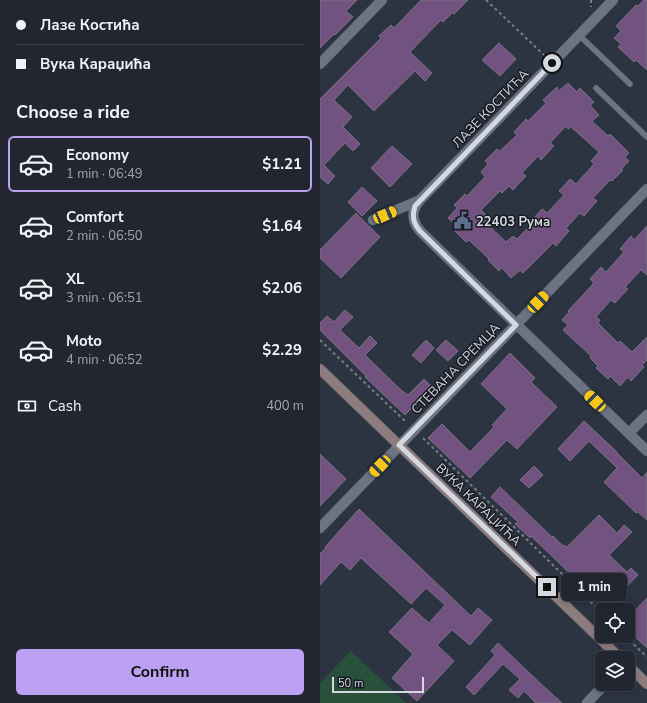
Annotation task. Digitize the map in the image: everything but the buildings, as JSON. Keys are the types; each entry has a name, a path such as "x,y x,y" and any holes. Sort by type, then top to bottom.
{"main road":[{"name":"ВУКА КАРАЏИЋА","path":"320,369 613,651"},
{"path":"635,672 647,684"}],"street":[{"path":"320,64 382,0"},
{"name":"ЛАЗЕ КОСТИЋА","path":"516,325 415,226 413,218 415,206 613,0"},
{"name":"СТЕВАНА СРЕМЦА","path":"320,528 647,188"},
{"name":"ЛАЗЕ КОСТИЋА","path":"373,220 420,200"},
{"path":"516,325 647,451"},
{"path":"629,434 647,415"},
{"path":"587,703 598,691"}],"lane":[{"path":"579,36 630,84"},
{"path":"596,88 647,137"}],"path":[{"path":"486,0 552,63"},
{"path":"320,340 414,429 595,606"},
{"path":"633,643 647,657"}],"green space":[{"path":"351,651 406,703 320,703 320,683"}],"place":[{"name":"22403 Рума","path":"463,221"}],"route":[{"path":"547,587 399,445 516,325 415,226 413,212 415,206 552,63"}]}
